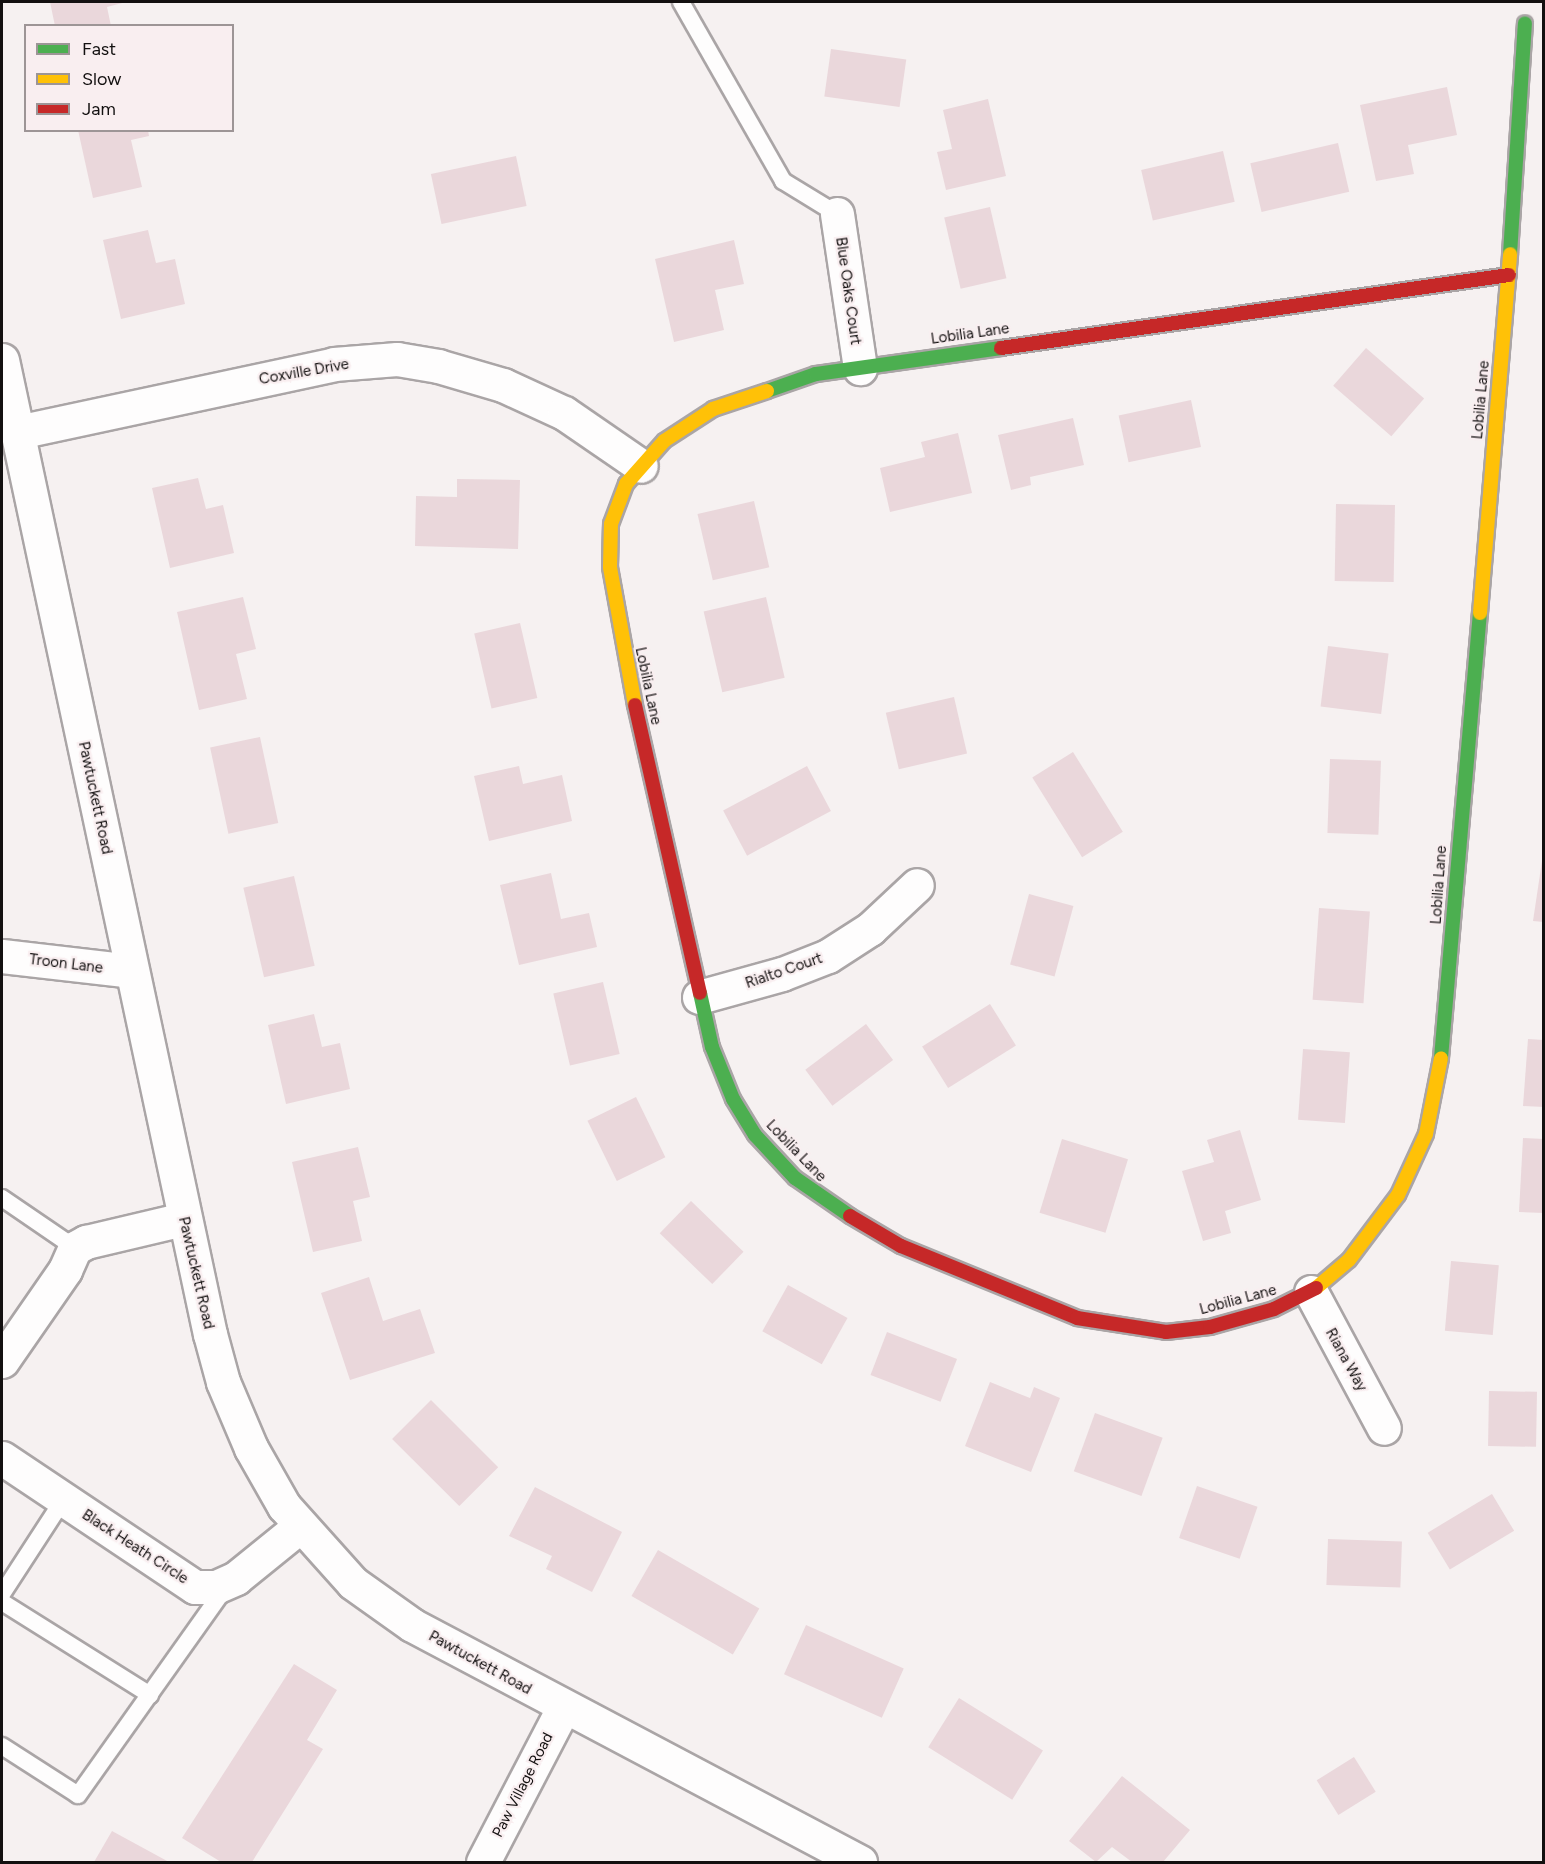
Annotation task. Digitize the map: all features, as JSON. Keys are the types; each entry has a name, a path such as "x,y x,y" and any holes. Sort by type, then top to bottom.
{"street":[{"name":"Lobilia Lane","path":"1509,275 816,374 747,395 713,409 664,441 626,484 611,524 610,567 619,632 699,997 716,1058 733,1100 755,1135 795,1178 823,1201 901,1246 1068,1315 1134,1329 1166,1332 1210,1326 1274,1309 1311,1292 1349,1260 1398,1195 1425,1134 1436,1097 1509,275 1525,23"},
{"name":"Blue Oaks Court","path":"837,214 860,368"},
{"name":"Coxville Drive","path":"18,432 334,364 397,359 438,366 503,385 564,413 641,466"},
{"name":"Pawtuckett Road","path":"2,360 183,1219 223,1382 251,1448 299,1527 353,1583 412,1625 563,1708 860,1863"},
{"name":"Rialto Court","path":"699,997 783,974 828,956 870,929 918,885"},
{"name":"Troon Lane","path":"2,956 131,971"},
{"path":"6,1344 65,1270 75,1248 86,1242 183,1219"},
{"name":"Riana Way","path":"1311,1292 1384,1428"},
{"name":"Black Heath Circle","path":"2,1458 195,1587 216,1587 230,1581 299,1527"},
{"name":"Paw Village Road","path":"483,1863 563,1708"}],"lane":[{"path":"681,2 783,181 837,214"},
{"path":"2,1198 75,1248"},
{"path":"2,1594 63,1500"},
{"path":"2,1746 78,1795 230,1581"},
{"path":"2,1602 150,1695"}],"building":[{"path":"50,2 126,2 107,7 111,24 55,24"},
{"path":"831,49 906,60 900,107 824,97"},
{"path":"1447,87 1457,135 1408,145 1414,174 1376,181 1360,105"},
{"path":"988,99 1006,176 946,190 937,152 952,149 943,110"},
{"path":"78,132 148,132 149,136 131,140 142,187 93,198"},
{"path":"1338,143 1349,192 1262,212 1250,163"},
{"path":"1223,151 1235,202 1153,221 1141,170"},
{"path":"516,156 527,206 442,224 431,174"},
{"path":"990,207 1006,278 961,289 944,218"},
{"path":"148,230 156,263 175,259 185,304 121,319 103,240"},
{"path":"734,240 744,284 715,290 724,330 674,342 655,259"},
{"path":"1366,348 1424,399 1391,436 1333,386"},
{"path":"1191,400 1201,447 1129,462 1119,415"},
{"path":"1073,418 1084,465 1030,477 1031,485 1011,490 998,435"},
{"path":"958,433 972,493 890,512 880,468 925,457 921,442"},
{"path":"198,478 206,509 223,505 234,553 170,568 152,488"},
{"path":"457,479 520,480 518,549 415,546 416,496 457,497"},
{"path":"754,501 769,567 713,580 697,514"},
{"path":"1336,504 1395,505 1394,582 1335,581"},
{"path":"243,597 256,649 236,654 247,699 199,710 177,612"},
{"path":"766,597 785,678 722,692 704,611"},
{"path":"520,623 537,698 492,709 474,634"},
{"path":"1328,646 1389,653 1381,714 1321,707"},
{"path":"954,697 967,754 899,769 886,713"},
{"path":"260,737 278,823 228,834 210,748"},
{"path":"1073,752 1123,832 1082,857 1032,777"},
{"path":"1330,759 1381,761 1378,835 1327,833"},
{"path":"519,766 523,784 562,775 572,821 489,841 474,776"},
{"path":"807,766 831,811 747,856 723,811"},
{"path":"1542,861 1544,861 1544,922 1533,921"},
{"path":"551,873 561,919 589,913 597,947 519,965 500,885"},
{"path":"294,876 315,966 264,977 243,888"},
{"path":"1029,894 1073,906 1055,976 1010,965"},
{"path":"1319,908 1370,912 1363,1003 1313,1000"},
{"path":"603,982 620,1054 570,1066 553,993"},
{"path":"990,1004 1016,1046 948,1088 922,1046"},
{"path":"314,1014 322,1047 340,1043 350,1089 286,1104 268,1025"},
{"path":"866,1024 893,1060 832,1106 805,1070"},
{"path":"1528,1039 1544,1040 1544,1107 1523,1106"},
{"path":"1303,1049 1350,1052 1345,1123 1298,1120"},
{"path":"636,1097 665,1157 617,1181 587,1121"},
{"path":"1240,1130 1261,1200 1225,1211 1231,1233 1203,1241 1182,1171 1214,1162 1207,1140"},
{"path":"1523,1138 1544,1139 1544,1213 1519,1212"},
{"path":"1062,1139 1128,1159 1105,1233 1039,1213"},
{"path":"358,1147 370,1197 353,1201 362,1241 313,1252 292,1162"},
{"path":"691,1201 744,1252 712,1284 660,1233"},
{"path":"1451,1261 1499,1265 1493,1335 1445,1331"},
{"path":"369,1277 383,1321 420,1309 435,1353 350,1380 321,1293"},
{"path":"788,1285 847,1318 822,1364 762,1331"},
{"path":"887,1332 957,1359 941,1402 871,1375"},
{"path":"990,1382 1030,1398 1034,1387 1060,1398 1031,1472 965,1446"},
{"path":"1489,1391 1537,1392 1536,1447 1488,1446"},
{"path":"431,1400 498,1467 459,1506 392,1439"},
{"path":"1095,1413 1163,1438 1141,1496 1074,1471"},
{"path":"1197,1486 1258,1507 1240,1559 1179,1538"},
{"path":"535,1487 622,1532 592,1592 546,1569 552,1556 509,1536"},
{"path":"1492,1494 1514,1531 1450,1569 1428,1533"},
{"path":"1328,1539 1402,1542 1400,1588 1326,1585"},
{"path":"658,1550 759,1608 733,1654 632,1596"},
{"path":"806,1625 904,1669 882,1718 784,1674"},
{"path":"294,1664 337,1690 307,1740 323,1749 252,1862 221,1862 182,1838"},
{"path":"959,1698 1043,1750 1012,1800 928,1747"},
{"path":"1354,1757 1376,1792 1338,1815 1317,1780"},
{"path":"1122,1776 1190,1830 1163,1862 1132,1862 1112,1847 1096,1862 1069,1841"},
{"path":"112,1831 169,1862 94,1862"}],"traffic: fast":[{"path":"1510,254 1525,23"},
{"path":"767,391 816,374 1001,348"},
{"path":"1441,1058 1480,613"},
{"path":"700,993 712,1047 733,1099 755,1135 795,1178 850,1216"}],"traffic: slow":[{"path":"1480,613 1510,254"},
{"path":"635,705 610,567 611,524 626,484 664,441 713,409 767,391"},
{"path":"1316,1288 1349,1260 1398,1195 1426,1134 1441,1058"}],"traffic: jam":[{"path":"1001,348 1509,275"},
{"path":"635,705 700,993"},
{"path":"850,1216 901,1246 1077,1318 1166,1332 1210,1327 1274,1309 1316,1288"}]}
